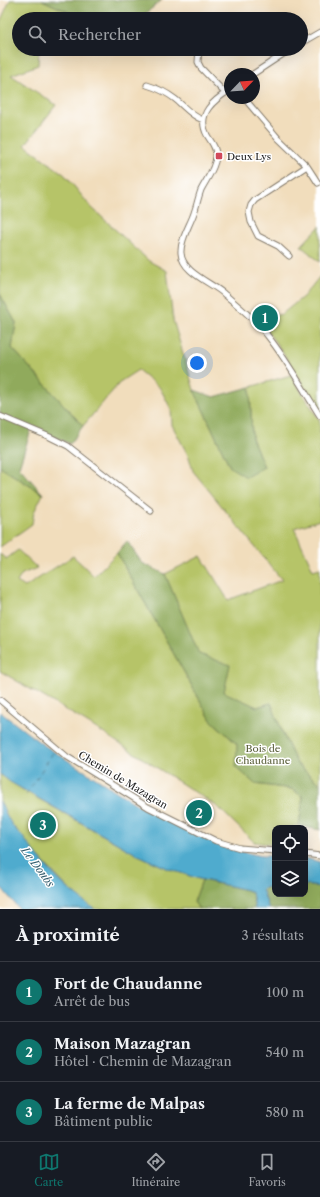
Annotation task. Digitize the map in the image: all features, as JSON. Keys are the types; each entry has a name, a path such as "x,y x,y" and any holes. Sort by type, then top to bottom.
{"street":[{"path":"308,39 320,32"},
{"path":"198,56 198,62 201,68 224,88"},
{"path":"260,70 281,56"},
{"path":"147,85 162,90 174,98 195,117 203,120"},
{"path":"224,94 210,106 203,120 204,127 215,148 216,158 214,166 197,201 181,245 181,258 190,271 217,288 266,333 293,371 320,416"},
{"path":"249,104 278,138 307,166 318,183"},
{"path":"289,256 278,246 258,236 251,222 251,205 255,200 307,166"},
{"path":"266,333 272,314"},
{"path":"0,416 68,446 151,511"},
{"name":"Chemin de Mazagran","path":"0,700 66,756 148,807 216,841 240,848 272,851"},
{"path":"308,854 320,856"}],"green space":[{"path":"10,0 42,0 69,12 12,12 12,56 39,56 38,65 11,75 56,105 25,145 65,175 90,206 149,261 167,271 173,320 194,390 230,467 264,467 252,438 250,387 291,375 320,421 320,520 294,528 313,570 320,568 320,784 297,764 271,703 257,707 223,692 199,655 165,574 201,556 228,600 282,580 193,471 189,457 172,425 171,409 160,388 138,370 121,381 83,426 12,348 16,323 0,294 0,22"},
{"path":"42,0 162,0 147,12 69,12"},
{"path":"320,226 320,262 301,246"},
{"path":"320,276 320,415 283,353 257,319 282,314 304,296"},
{"path":"0,294 16,323 12,348 83,426 70,444 32,427 19,467 43,494 0,467"},
{"path":"250,387 252,438 264,467 246,477 230,467 194,390 214,397"},
{"path":"0,467 43,494 34,512 32,524 0,547"},
{"name":"Bois de Chaudanne","path":"127,541 142,563 165,574 199,654 230,665 224,692 257,707 271,703 297,764 320,784 320,830 308,828 308,825 299,825 303,797 292,789 255,784 236,767 237,744 211,720 117,553"},
{"path":"18,550 37,568 22,574 17,582 25,587 73,556 94,576 117,553 211,720 237,744 255,784 292,789 303,797 299,825 272,825 272,845 254,842 218,807 86,722 0,671 0,554 6,559"},
{"path":"0,774 23,790 136,854 169,869 202,880 194,902 199,909 95,909 81,900 32,850 11,824 0,801"},
{"path":"202,880 252,892 255,909 199,909 194,902"},
{"path":"308,885 320,887 320,909 269,909 262,889 272,886 272,897 308,897"}],"water":[{"path":"0,712 42,744 141,807 225,848 262,856 272,856 272,886 262,889 269,909 255,909 252,892 199,879 169,869 136,854 10,782 0,774"},
{"name":"Le Doubs","path":"0,801 12,825 47,867 74,894 95,909 19,909 0,886"},
{"path":"308,859 320,862 320,887 308,885"}],"ferry route":[{"path":"26,795 54,751"}],"place":[{"name":"Deux Lys","path":"219,156"},
{"name":"Fort de Chaudanne","path":"265,318"},
{"name":"Maison Mazagran","path":"199,813"},
{"name":"La ferme de Malpas","path":"43,825"}]}
